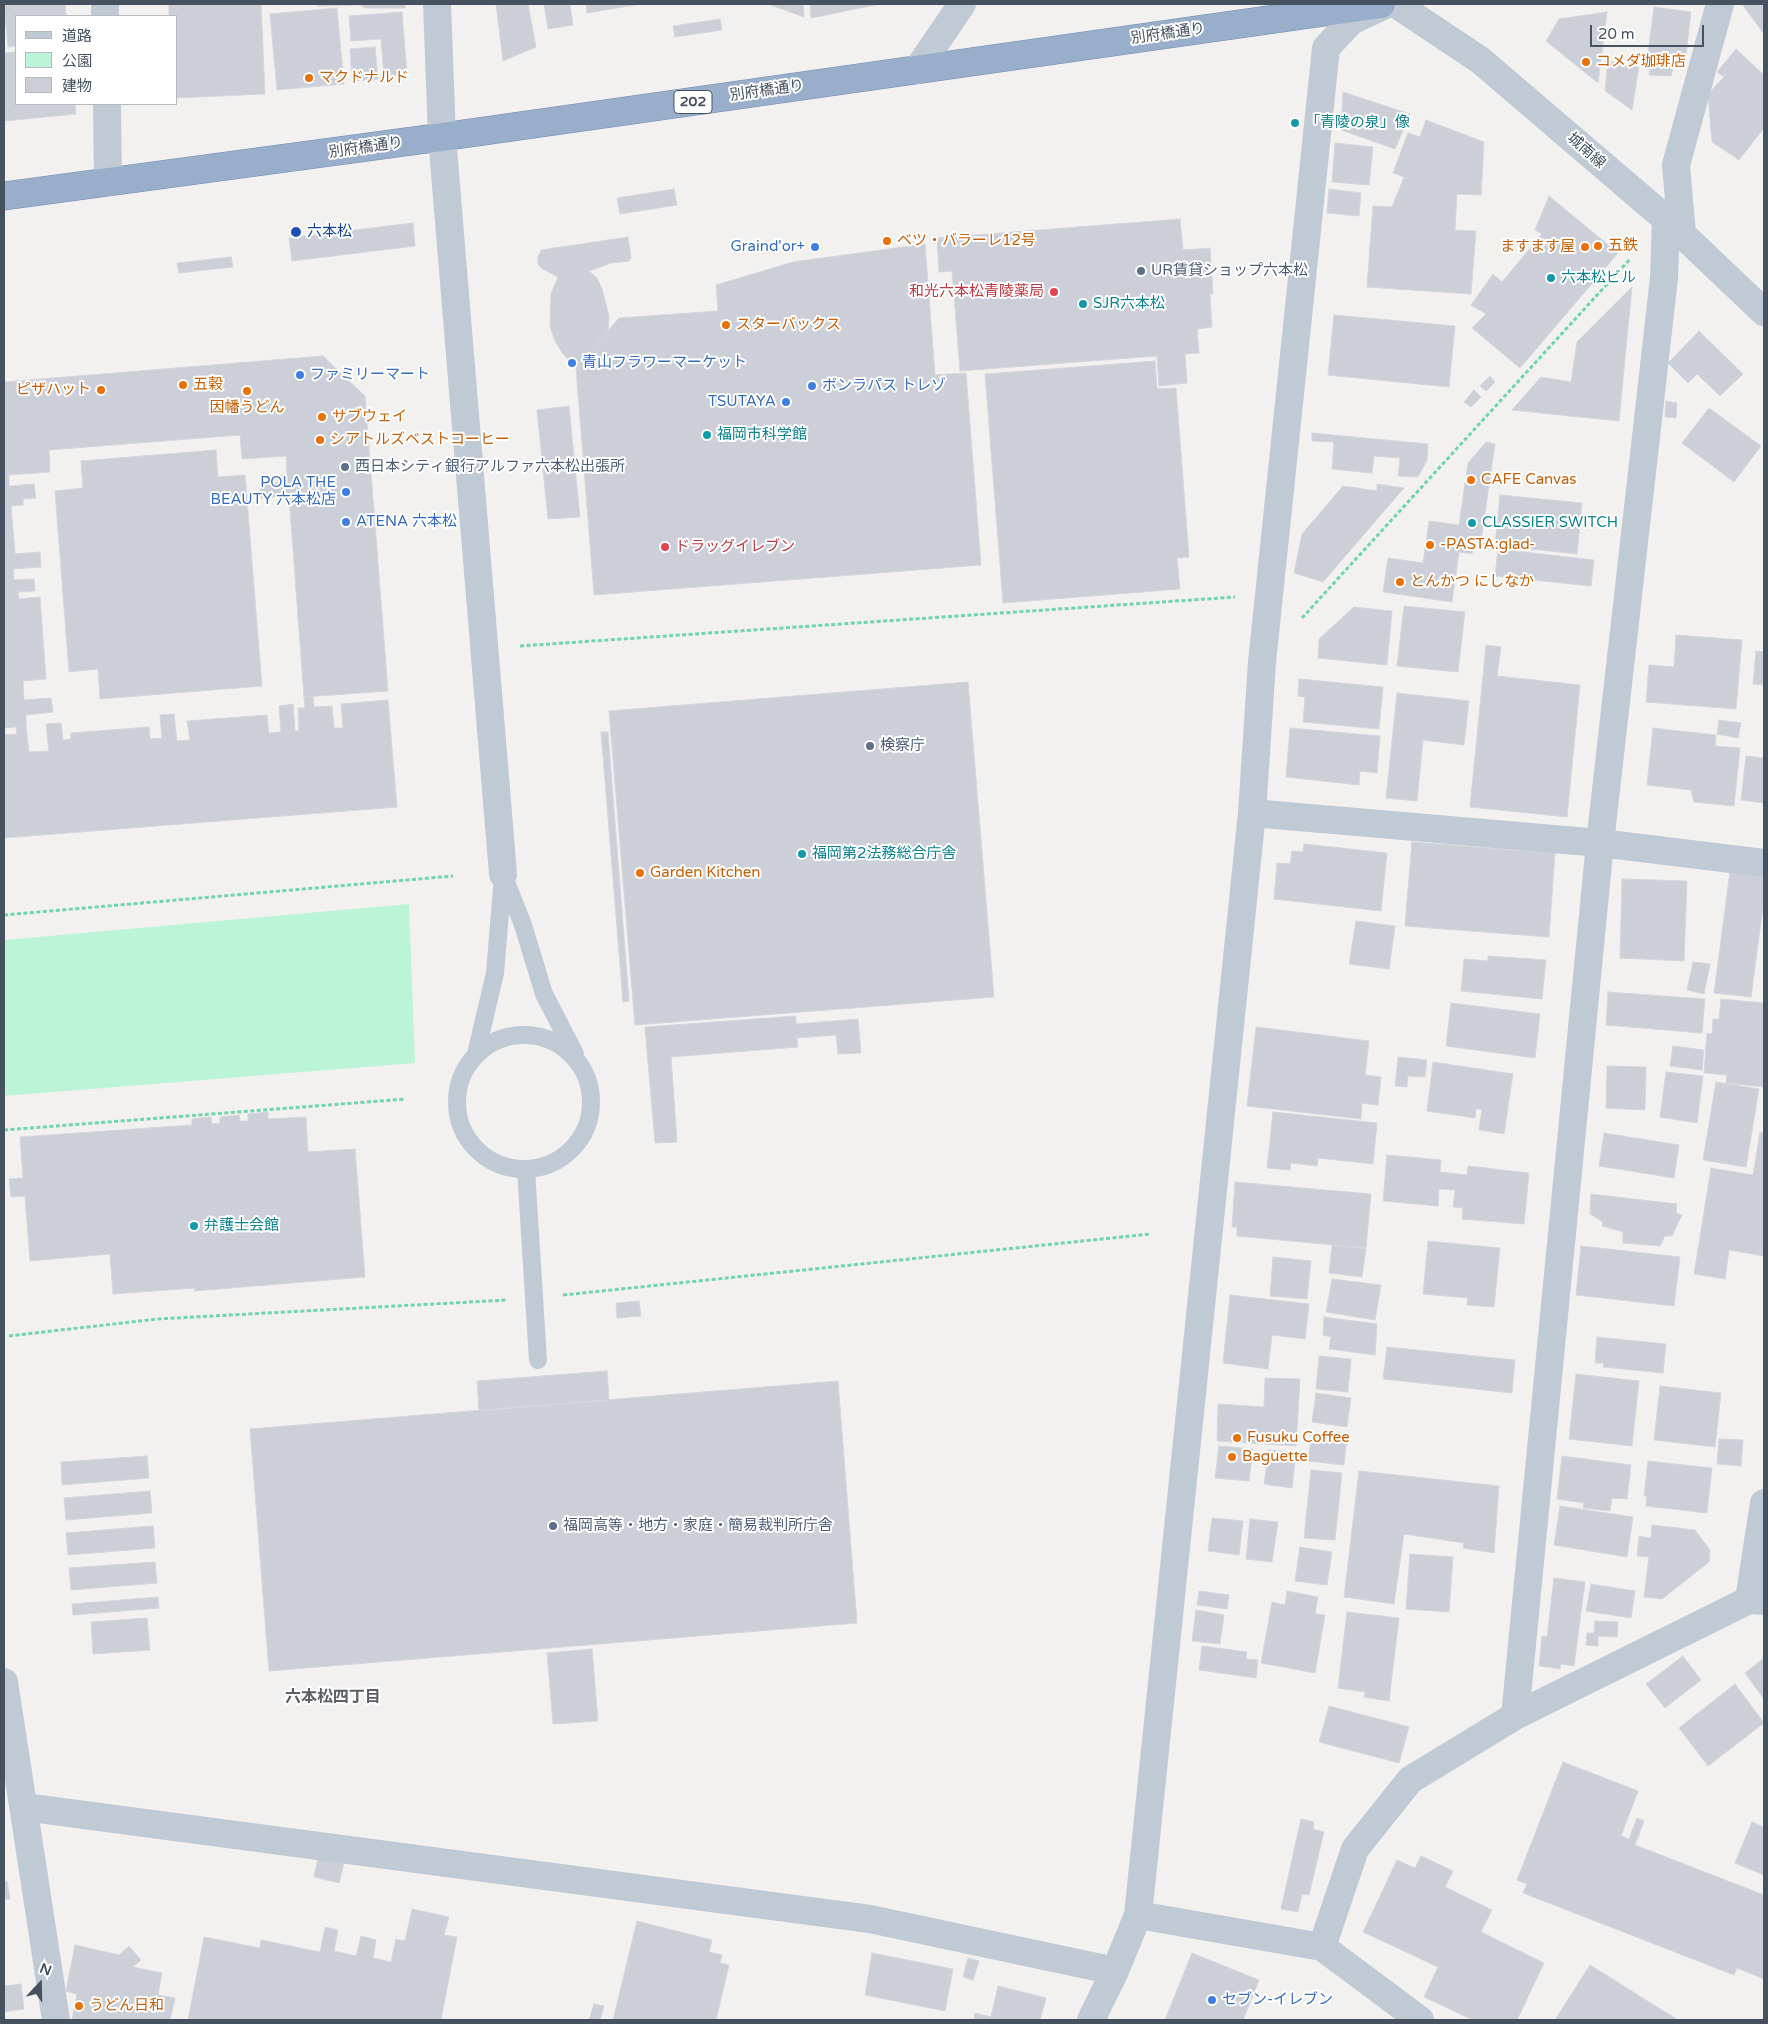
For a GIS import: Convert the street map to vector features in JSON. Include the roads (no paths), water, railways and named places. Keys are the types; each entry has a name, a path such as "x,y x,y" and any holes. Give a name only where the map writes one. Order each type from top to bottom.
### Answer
{"highway":[{"name":"別府橋通り","path":"4,196 442,137 1381,4"}],"street":[{"path":"437,4 442,137 503,874"},
{"path":"917,70 962,4"},
{"path":"1091,2020 1115,1972 1138,1915 1252,813 1262,662 1326,48 1351,21 1389,4"},
{"name":"城南線","path":"1396,4 1480,60 1674,226 1764,312"},
{"path":"1515,1716 1600,843 1662,288 1674,226 1676,165 1720,4"},
{"path":"107,105 108,182"},
{"path":"1252,813 1600,843 1764,863"},
{"path":"1322,1946 1355,1849 1410,1780 1515,1716 1757,1601 1764,1503"},
{"path":"4,1682 56,2020"},
{"path":"24,1807 870,1920 1115,1972"},
{"path":"1138,1915 1322,1946 1420,2020"}],"lane":[{"path":"476,1054 495,973 503,874"},
{"path":"503,874 523,925 544,994 586,1074 591,1091 592,1110 587,1128 577,1144 563,1157 545,1166 526,1169 507,1167 489,1159 474,1146 463,1130 457,1110 458,1090 464,1071 476,1054 492,1042 511,1035 529,1034 547,1038 563,1046 577,1058"},
{"path":"526,1169 538,1360"}],"place":[{"name":"コメダ珈琲店","path":"1586,62"},
{"name":"マクドナルド","path":"309,78"},
{"name":"「青陵の泉」像","path":"1295,123"},
{"name":"六本松","path":"296,232"},
{"name":"ベツ・バラーレ12号","path":"887,241"},
{"name":"五鉄","path":"1598,246"},
{"name":"Graind'or+","path":"815,247"},
{"name":"ますます屋","path":"1585,247"},
{"name":"UR賃貸ショップ六本松","path":"1141,271"},
{"name":"六本松ビル","path":"1551,278"},
{"name":"和光六本松青陵薬局","path":"1054,292"},
{"name":"SJR六本松","path":"1083,304"},
{"name":"スターバックス","path":"726,325"},
{"name":"青山フラワーマーケット","path":"572,363"},
{"name":"ファミリーマート","path":"300,375"},
{"name":"五穀","path":"183,385"},
{"name":"ボンラパス トレゾ","path":"812,386"},
{"name":"ピザハット","path":"101,390"},
{"name":"因幡うどん","path":"247,391"},
{"name":"TSUTAYA","path":"786,402"},
{"name":"サブウェイ","path":"322,417"},
{"name":"福岡市科学館","path":"707,435"},
{"name":"シアトルズベストコーヒー","path":"320,440"},
{"name":"西日本シティ銀行アルファ六本松出張所","path":"345,467"},
{"name":"CAFE Canvas","path":"1471,480"},
{"name":"POLA THE BEAUTY 六本松店","path":"346,492"},
{"name":"ATENA 六本松","path":"346,522"},
{"name":"CLASSIER SWITCH","path":"1472,523"},
{"name":"-PASTA:glad-","path":"1430,545"},
{"name":"ドラッグイレブン","path":"665,547"},
{"name":"とんかつ にしなか","path":"1400,582"},
{"name":"検察庁","path":"870,746"},
{"name":"福岡第2法務総合庁舎","path":"802,854"},
{"name":"Garden Kitchen","path":"640,873"},
{"name":"弁護士会館","path":"194,1226"},
{"name":"Fusuku Coffee","path":"1237,1438"},
{"name":"Baguette","path":"1232,1457"},
{"name":"福岡高等・地方・家庭・簡易裁判所庁舎","path":"553,1526"},
{"name":"セブン-イレブン","path":"1212,2000"},
{"name":"うどん日和","path":"79,2006"}],"district":[{"name":"六本松四丁目","path":"333,1698"}]}
